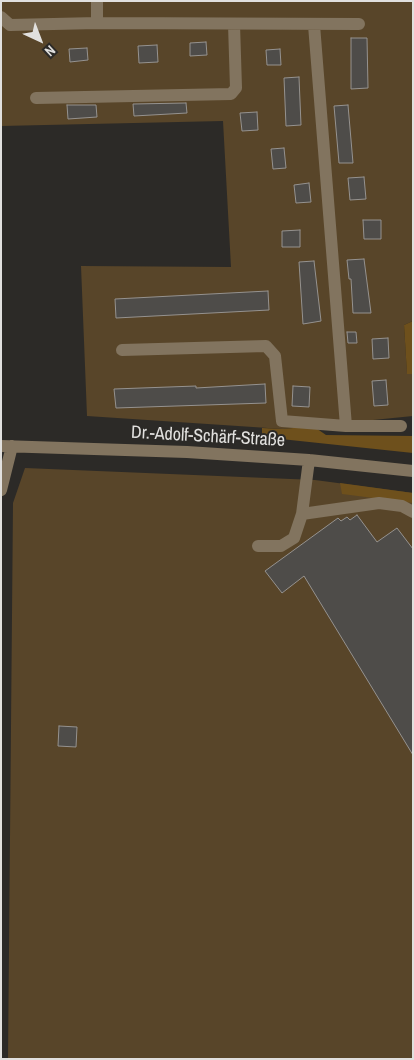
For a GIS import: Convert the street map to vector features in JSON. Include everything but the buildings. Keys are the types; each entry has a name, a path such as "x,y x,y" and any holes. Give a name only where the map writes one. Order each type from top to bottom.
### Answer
{"street":[{"path":"97,1 97,23"},
{"path":"1,16 10,25 97,23 359,24"},
{"path":"36,98 231,94 236,88 234,24"},
{"path":"314,25 346,426"},
{"path":"122,350 266,346 275,356 282,421 346,426 401,426"},
{"path":"1,490 6,446"},
{"name":"Dr.-Adolf-Schärf-Straße","path":"6,446 187,452 309,460 413,471"},
{"path":"258,546 281,546 289,542 298,530 309,460"},
{"path":"302,514 379,503 402,506 413,512"}],"shaded area":[{"path":"1,1 413,1 413,321 404,325 407,373 413,374 413,416 283,429 87,416 81,266 231,267 223,121 1,126"},
{"path":"413,321 413,374 407,374 404,325"},
{"path":"313,426 326,435 413,436 413,453 262,437 262,428 283,429"},
{"path":"25,468 315,480 413,493 413,1059 8,1059 13,503"},
{"path":"340,483 413,493 413,503 342,494"}]}
